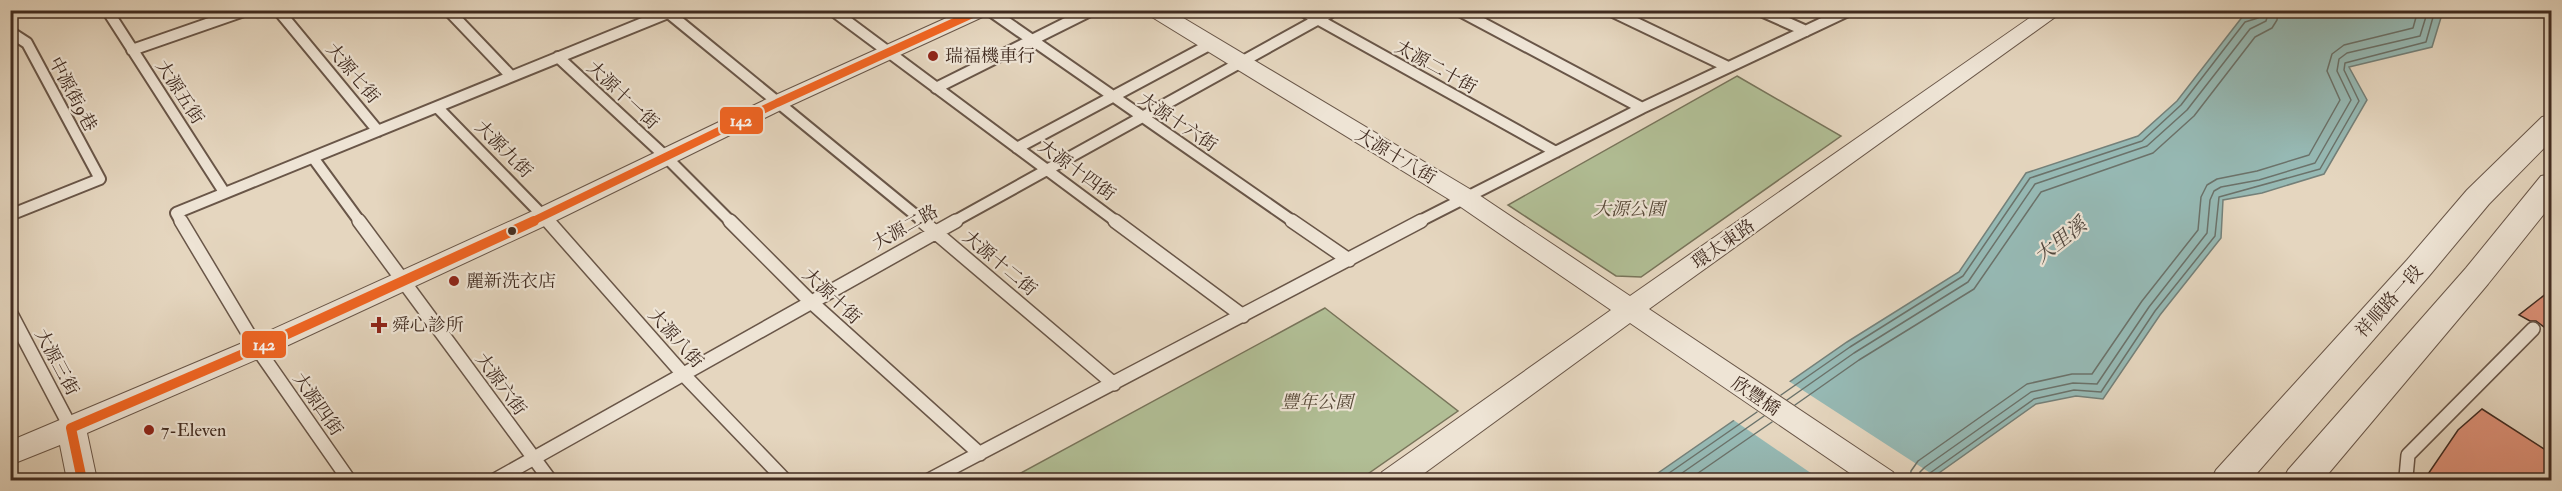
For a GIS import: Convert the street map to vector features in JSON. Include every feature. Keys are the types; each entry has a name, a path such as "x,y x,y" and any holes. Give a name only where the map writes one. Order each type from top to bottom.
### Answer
{"street":[{"path":"10,454 257,348 402,279 544,216 777,103 982,10"},
{"name":"大源十八街","path":"1154,10 1464,197 1631,311"},
{"name":"環太東路","path":"1393,480 1685,270 2055,10"},
{"name":"祥順路一段","path":"2229,480 2418,268 2478,197 2552,123"},
{"path":"2301,480 2477,276 2552,183"},
{"name":"欣豐橋","path":"1631,311 1882,480"},
{"path":"71,428 82,480"}],"lane":[{"name":"大源五街","path":"107,10 224,192"},
{"path":"132,50 246,10"},
{"name":"大源七街","path":"278,10 378,131"},
{"path":"448,10 511,76"},
{"name":"大源十四街","path":"832,10 1243,316"},
{"name":"大源十六街","path":"988,10 1349,260"},
{"path":"936,88 1092,10"},
{"name":"太源二十街","path":"1301,10 1556,152"},
{"name":"大源二路","path":"495,480 935,231 1335,10"},
{"path":"1458,10 1641,108"},
{"path":"1609,10 1728,67"},
{"path":"1759,10 1806,31"},
{"path":"929,480 1349,260 1464,197 1641,108 1850,10"},
{"path":"257,348 176,213 224,192 314,159 669,12"},
{"name":"大源十二街","path":"669,12 935,231 1114,384"},
{"name":"中源街9巷","path":"10,32 27,43 100,179 13,214"},
{"path":"1017,148 1209,45"},
{"name":"大源十一街","path":"558,57 666,157"},
{"name":"大源九街","path":"437,107 544,216"},
{"name":"大源十街","path":"666,157 810,301 980,454"},
{"path":"314,159 402,279"},
{"path":"10,202 13,214"},
{"name":"大源八街","path":"544,216 683,374 785,480"},
{"name":"大源六街","path":"402,279 550,480"},
{"name":"大源三街","path":"10,312 71,428"},
{"path":"2408,480 2406,477 2408,455 2533,329"},
{"name":"大源四街","path":"257,348 349,480"}],"green space":[{"name":"大源公園","path":"1737,76 1841,136 1641,277 1616,276 1508,205"},
{"name":"豐年公園","path":"1325,308 1458,411 1359,480 1008,480"}],"water":[{"name":"大里溪","path":"2271,10 2443,11 2432,47 2349,67 2367,100 2324,174 2262,193 2223,200 2221,238 2160,315 2103,399 2076,396 2036,404 1929,480 1648,480 1847,342 1959,272 2026,173 2138,136 2177,101 2243,16"}],"pier":[{"path":"1787,380 1938,478 1934,480 1821,480 1732,419"}],"building":[{"path":"2552,289 2552,333 2536,321 2530,321 2519,315"},
{"path":"2482,409 2552,454 2552,480 2424,480 2458,430"}],"transit line":[{"name":"142","path":"82,480 71,428 257,348 544,216 777,103 981,10"}],"place":[{"name":"瑞福機車行","path":"933,56"},
{"name":"麗新洗衣店","path":"454,281"},
{"name":"舜心診所","path":"379,325"},
{"name":"7-Eleven","path":"149,430"}]}
